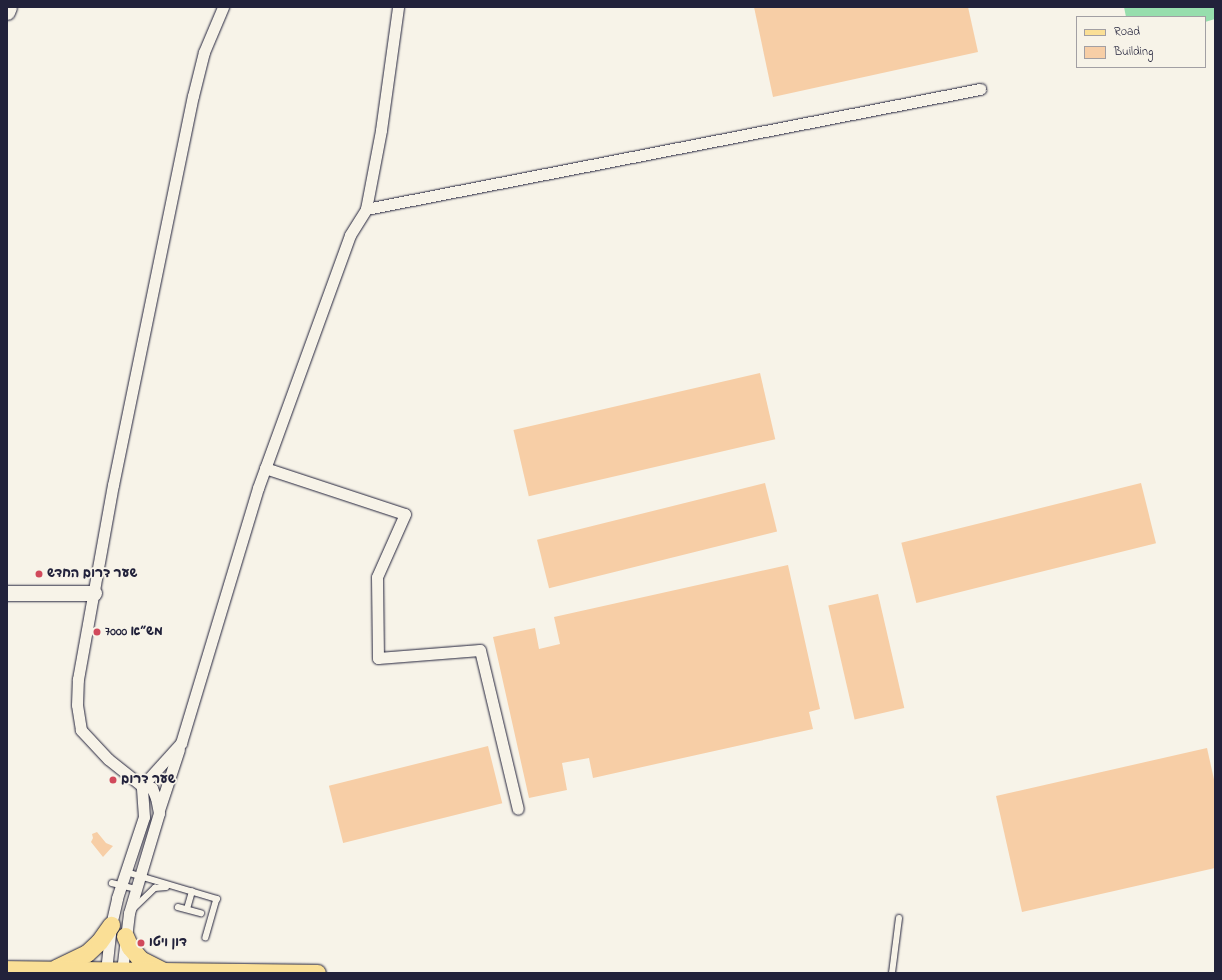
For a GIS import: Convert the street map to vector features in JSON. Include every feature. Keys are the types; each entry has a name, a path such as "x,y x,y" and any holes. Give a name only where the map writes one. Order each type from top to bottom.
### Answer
{"main road":[{"path":"53,970 87,953 99,942 111,925"},
{"path":"125,936 130,947 140,959 166,971"},
{"path":"7,969 114,972 166,971 317,973"}],"street":[{"path":"7,12 9,7"},
{"path":"159,813 152,788 142,786 108,759 81,730 77,705 78,679 193,96 204,52 223,7"},
{"path":"114,972 125,936 129,913 265,468 350,235 366,209 381,130 398,7"},
{"path":"366,209 980,89"},
{"path":"265,468 405,514 377,577 378,658 480,650 518,809"},
{"path":"7,593 94,593"},
{"path":"114,972 111,925 116,884 126,872 144,817 142,786 181,743"}],"lane":[{"path":"126,872 172,887 217,899 206,937"},
{"path":"116,884 136,890"},
{"path":"129,913 155,888 172,887"},
{"path":"187,909 192,892"},
{"path":"178,907 201,913"},
{"path":"892,973 899,918"}],"green space":[{"path":"1124,7 1215,7 1215,19 1206,22 1206,16 1126,16"}],"building":[{"path":"754,7 968,7 978,52 773,97"},
{"path":"760,373 775,439 529,496 513,430"},
{"path":"765,483 777,532 549,588 537,540"},
{"path":"1141,483 1156,543 916,603 901,543"},
{"path":"788,565 820,709 809,712 813,729 593,778 589,758 562,763 567,790 529,798 493,637 535,628 539,649 560,644 554,617"},
{"path":"878,594 904,708 855,719 828,605"},
{"path":"488,746 502,803 343,843 329,786"},
{"path":"1207,748 1215,784 1215,868 1022,912 996,796"},
{"path":"97,832 106,843 113,846 103,857 91,842 93,838 92,834"}],"place":[{"name":"שער דרום החדש","path":"39,574"},
{"name":"מש״א 7000","path":"97,632"},
{"name":"שער דרום","path":"113,780"},
{"name":"דון ויטו","path":"141,943"}]}
